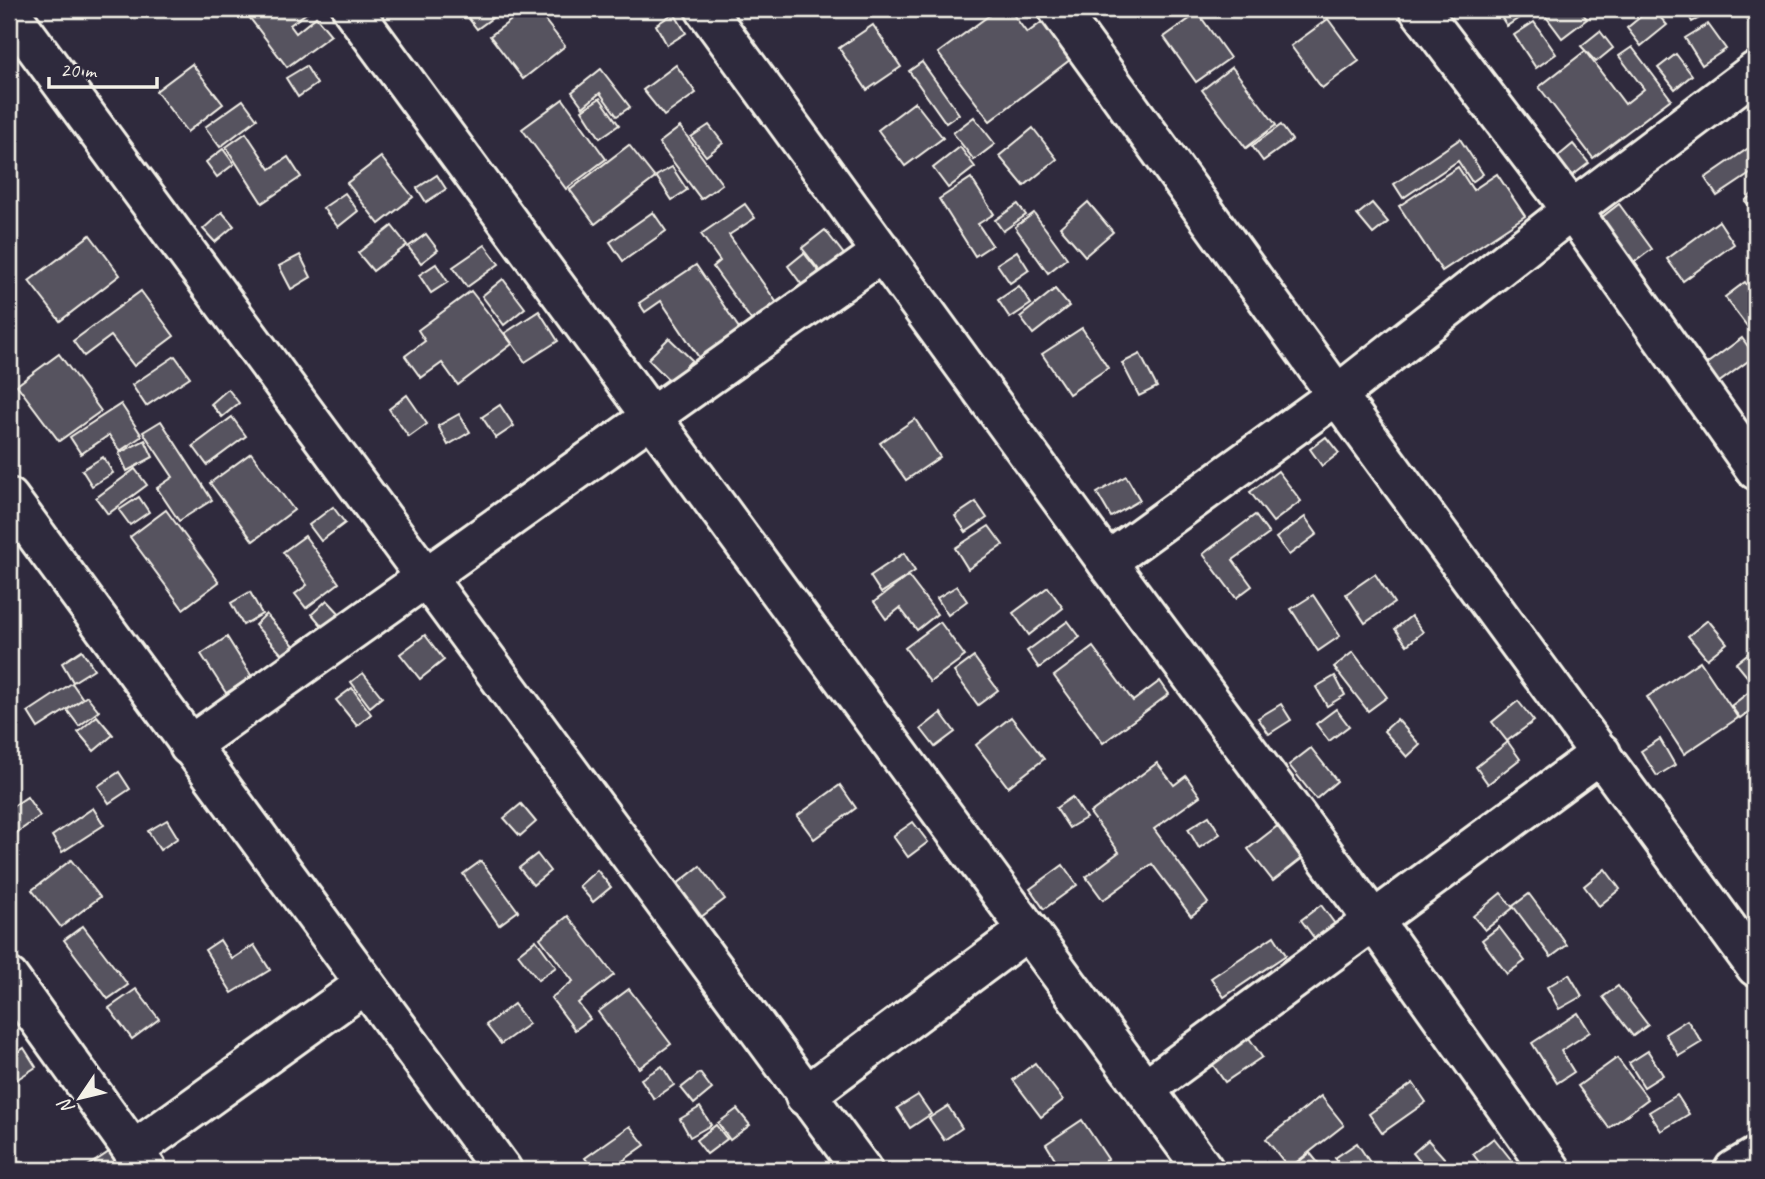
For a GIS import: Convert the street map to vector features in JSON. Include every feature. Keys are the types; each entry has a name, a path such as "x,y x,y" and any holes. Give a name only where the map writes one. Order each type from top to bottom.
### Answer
{"street":[{"path":"352,9 1204,1170"},
{"path":"705,9 1107,562 1374,921 1551,1170"},
{"path":"1058,9 1337,396 1756,967"},
{"path":"1419,9 1572,210 1756,470"},
{"path":"9,11 862,1170"},
{"path":"1107,562 1337,396 1572,210 1756,71"},
{"path":"189,746 883,252"},
{"path":"9,498 502,1170"},
{"path":"1145,1089 1601,753"},
{"path":"805,1096 1028,930"},
{"path":"9,978 140,1161 364,985"},
{"path":"1734,1170 1756,1157"}],"building":[{"path":"243,9 312,9 290,25 296,33 316,17 331,35 287,67"},
{"path":"496,9 499,13 477,29 463,11"},
{"path":"526,9 536,9 565,46 523,79 490,36"},
{"path":"998,9 1009,9 1027,33 1042,22 1071,59 990,121 938,53"},
{"path":"1496,9 1532,9 1507,26"},
{"path":"1551,9 1579,9 1587,19 1562,38 1544,14"},
{"path":"1650,9 1667,25 1641,46 1627,28"},
{"path":"1685,9 1714,9 1715,10 1692,22"},
{"path":"674,13 686,33 667,45 656,25"},
{"path":"1198,13 1230,58 1196,82 1164,37"},
{"path":"1328,19 1359,61 1322,88 1291,46"},
{"path":"1534,22 1556,54 1536,68 1514,35"},
{"path":"1708,24 1726,49 1702,65 1685,38"},
{"path":"873,25 901,67 867,90 839,48"},
{"path":"1600,31 1613,48 1596,62 1581,46"},
{"path":"1632,47 1671,99 1593,158 1539,87 1585,51 1625,104 1644,89 1619,56"},
{"path":"1676,54 1692,75 1675,89 1658,68"},
{"path":"922,62 959,114 946,123 909,71"},
{"path":"192,64 223,104 187,132 156,91"},
{"path":"676,65 696,93 664,116 643,90"},
{"path":"306,66 317,84 298,97 286,78"},
{"path":"1232,67 1276,125 1246,148 1202,90"},
{"path":"601,69 630,107 617,116 600,93 583,107 572,92"},
{"path":"600,98 619,125 600,138 582,110"},
{"path":"563,99 606,159 566,189 522,129"},
{"path":"243,100 257,119 220,147 205,127"},
{"path":"915,102 943,138 905,166 878,130"},
{"path":"974,117 995,144 974,160 953,133"},
{"path":"709,125 723,143 706,156 691,137"},
{"path":"1281,125 1292,140 1263,161 1252,146"},
{"path":"680,127 722,184 701,199 659,143"},
{"path":"1033,128 1057,159 1024,186 999,156"},
{"path":"246,133 270,169 288,157 301,177 262,203 226,147"},
{"path":"1460,139 1483,174 1472,182 1458,161 1403,198 1394,184"},
{"path":"1756,143 1756,170 1717,196 1705,178"},
{"path":"1573,144 1589,163 1572,176 1556,158"},
{"path":"629,145 655,178 595,224 570,190"},
{"path":"960,147 975,167 948,188 933,168"},
{"path":"223,149 234,164 217,177 206,162"},
{"path":"381,157 413,197 379,224 347,183"},
{"path":"672,167 687,190 672,200 656,176"},
{"path":"1458,167 1473,190 1497,174 1525,216 1442,271 1399,206"},
{"path":"437,175 446,189 426,202 417,188"},
{"path":"971,178 994,214 978,224 992,245 975,256 939,199"},
{"path":"1756,190 1756,212 1745,201"},
{"path":"345,193 358,211 338,227 323,208"},
{"path":"1088,202 1113,232 1085,256 1060,227"},
{"path":"1372,203 1388,222 1373,234 1357,215"},
{"path":"745,204 755,218 729,235 777,303 752,321 713,267 720,261 701,234"},
{"path":"1018,204 1026,215 1003,231 995,220"},
{"path":"1619,204 1652,249 1617,275 1584,231"},
{"path":"222,212 234,226 215,242 203,229"},
{"path":"653,212 666,231 623,261 610,242"},
{"path":"1034,213 1067,258 1048,273 1015,227"},
{"path":"1719,221 1734,244 1683,281 1667,259"},
{"path":"392,226 407,245 373,271 358,253"},
{"path":"825,230 853,266 830,284 802,248"},
{"path":"426,234 438,250 421,263 408,247"},
{"path":"90,235 120,275 60,321 29,281"},
{"path":"485,245 499,264 467,287 453,267"},
{"path":"1017,251 1029,270 1010,283 997,264"},
{"path":"804,253 819,272 802,285 788,266"},
{"path":"300,255 311,277 291,289 279,266"},
{"path":"436,264 448,282 431,293 419,275"},
{"path":"696,265 741,331 700,359 661,301 645,312 639,303"},
{"path":"503,279 525,308 504,325 482,296"},
{"path":"1745,282 1756,297 1756,325 1750,330 1725,297"},
{"path":"1019,286 1031,304 1010,318 998,300"},
{"path":"1055,289 1069,306 1033,334 1020,317"},
{"path":"141,291 174,336 134,366 111,336 84,356 73,341"},
{"path":"471,291 512,344 458,385 442,363 421,378 405,356 425,341 418,330"},
{"path":"539,311 558,341 525,362 505,333"},
{"path":"1082,328 1108,368 1069,394 1042,354"},
{"path":"669,338 692,360 671,382 648,359"},
{"path":"1742,338 1755,356 1718,383 1705,365"},
{"path":"59,354 101,411 59,441 17,385"},
{"path":"1140,354 1157,387 1139,396 1122,363"},
{"path":"175,356 190,377 146,406 132,385"},
{"path":"228,389 239,403 222,417 211,404"},
{"path":"407,395 427,424 409,437 389,409"},
{"path":"121,404 142,436 120,451 109,435 81,454 70,437"},
{"path":"500,405 514,426 496,438 482,417"},
{"path":"459,414 470,432 448,445 438,426"},
{"path":"232,417 246,436 207,465 193,446"},
{"path":"915,419 940,457 906,480 880,443"},
{"path":"161,421 212,500 179,521 157,488 173,477 143,432"},
{"path":"1326,437 1339,453 1322,466 1310,449"},
{"path":"145,440 153,457 127,471 119,453"},
{"path":"251,453 294,510 253,541 210,483"},
{"path":"103,457 113,473 92,486 82,470"},
{"path":"135,469 147,485 108,514 96,498"},
{"path":"1278,471 1301,501 1273,522 1250,492"},
{"path":"1126,476 1140,500 1111,517 1097,493"},
{"path":"139,497 149,512 130,525 119,510"},
{"path":"976,502 987,518 966,532 955,516"},
{"path":"333,507 345,523 321,541 309,525"},
{"path":"166,510 219,582 183,609 130,537"},
{"path":"1255,515 1269,534 1233,560 1252,586 1236,598 1203,554"},
{"path":"1305,517 1317,534 1289,555 1276,538"},
{"path":"989,526 1003,545 968,569 955,548"},
{"path":"305,536 339,583 306,608 295,594 307,585 283,552"},
{"path":"904,553 915,571 881,593 870,576"},
{"path":"1375,574 1394,603 1365,623 1346,594"},
{"path":"908,576 937,614 917,630 900,608 886,619 874,602"},
{"path":"957,586 967,601 948,615 937,598"},
{"path":"1048,587 1063,608 1029,635 1013,613"},
{"path":"250,592 262,614 243,625 231,603"},
{"path":"1313,595 1340,636 1318,651 1291,609"},
{"path":"327,600 343,617 327,632 312,614"},
{"path":"266,614 298,650 287,660 255,625"},
{"path":"1411,616 1423,632 1407,645 1395,629"},
{"path":"1708,620 1727,643 1707,659 1688,636"},
{"path":"1068,621 1080,637 1039,668 1027,651"},
{"path":"940,622 965,656 930,682 905,648"},
{"path":"425,635 444,660 420,679 400,654"},
{"path":"227,637 252,677 226,693 201,654"},
{"path":"1093,647 1133,701 1160,681 1169,694 1103,743 1054,676"},
{"path":"1756,647 1756,675 1750,680 1736,663"},
{"path":"82,650 94,669 73,682 62,663"},
{"path":"1353,652 1387,697 1368,711 1334,667"},
{"path":"974,657 998,690 978,705 954,672"},
{"path":"1700,661 1738,718 1684,754 1647,697"},
{"path":"363,673 382,697 370,707 351,682"},
{"path":"1335,676 1345,695 1327,706 1316,687"},
{"path":"72,683 83,699 38,728 28,712"},
{"path":"352,688 371,714 357,726 336,700"},
{"path":"1753,689 1756,693 1756,706 1740,718 1731,706"},
{"path":"87,696 99,711 79,726 67,710"},
{"path":"1518,701 1534,721 1507,741 1492,722"},
{"path":"1281,704 1291,720 1269,734 1258,718"},
{"path":"1336,709 1349,726 1329,741 1316,724"},
{"path":"941,713 955,732 935,747 921,729"},
{"path":"97,716 113,735 94,751 78,732"},
{"path":"1011,717 1044,759 1008,787 976,745"},
{"path":"1397,719 1420,745 1407,757 1384,731"},
{"path":"1660,739 1675,765 1657,776 1641,751"},
{"path":"1508,742 1520,759 1488,784 1476,767"},
{"path":"1311,748 1337,781 1316,799 1289,765"},
{"path":"1157,763 1174,785 1186,776 1200,796 1154,829 1208,903 1191,916 1152,864 1103,900 1086,877 1119,852 1090,813"},
{"path":"119,772 130,789 109,803 98,786"},
{"path":"840,785 856,808 814,839 797,816"},
{"path":"27,797 40,816 15,834 9,825 9,809"},
{"path":"1072,797 1086,818 1069,828 1056,808"},
{"path":"521,804 536,822 520,836 504,818"},
{"path":"93,808 104,825 62,852 52,836"},
{"path":"1209,816 1220,834 1199,848 1188,829"},
{"path":"167,820 178,838 160,850 148,831"},
{"path":"913,822 928,842 908,857 893,836"},
{"path":"1280,824 1305,856 1273,881 1248,849"},
{"path":"537,854 550,871 533,885 519,868"},
{"path":"71,860 100,897 61,927 32,890"},
{"path":"481,861 518,911 499,925 463,874"},
{"path":"1063,865 1077,885 1044,909 1030,889"},
{"path":"700,866 725,899 697,920 672,888"},
{"path":"1605,869 1620,889 1599,906 1584,886"},
{"path":"597,870 611,887 593,902 579,886"},
{"path":"1501,893 1513,908 1485,930 1473,916"},
{"path":"1529,894 1567,945 1551,957 1513,906"},
{"path":"1321,905 1335,924 1315,939 1301,920"},
{"path":"568,916 614,975 578,1003 590,1019 575,1030 551,998 573,981 540,938"},
{"path":"83,926 128,985 108,999 64,940"},
{"path":"1499,927 1525,961 1507,974 1482,940"},
{"path":"1274,936 1286,955 1224,997 1211,978"},
{"path":"220,940 232,959 254,945 270,970 232,993 205,950"},
{"path":"536,940 556,967 538,980 518,954"},
{"path":"1569,974 1582,996 1559,1009 1547,987"},
{"path":"1618,986 1648,1025 1633,1036 1603,997"},
{"path":"136,989 159,1019 132,1039 109,1008"},
{"path":"629,989 671,1044 639,1068 598,1012"},
{"path":"514,1004 529,1024 501,1044 486,1025"},
{"path":"1578,1013 1590,1032 1561,1051 1574,1072 1557,1083 1532,1043"},
{"path":"1687,1020 1702,1042 1679,1056 1665,1034"},
{"path":"1245,1032 1262,1057 1225,1082 1208,1058"},
{"path":"24,1048 36,1067 16,1080 9,1070 9,1058"},
{"path":"1648,1051 1663,1075 1644,1087 1629,1063"},
{"path":"1617,1058 1648,1099 1609,1128 1578,1086"},
{"path":"1035,1063 1063,1100 1041,1117 1013,1080"},
{"path":"662,1066 674,1085 654,1099 641,1079"},
{"path":"700,1073 712,1089 694,1104 681,1088"},
{"path":"1413,1083 1426,1102 1382,1133 1369,1114"},
{"path":"918,1095 931,1114 910,1128 897,1108"},
{"path":"1677,1095 1689,1114 1661,1131 1649,1112"},
{"path":"1321,1096 1344,1125 1289,1168 1266,1139"},
{"path":"948,1106 962,1128 944,1140 929,1118"},
{"path":"700,1107 711,1125 690,1137 680,1119"},
{"path":"737,1109 750,1125 730,1140 718,1123"},
{"path":"1082,1120 1108,1159 1091,1170 1062,1170 1046,1144"},
{"path":"716,1125 727,1139 707,1154 696,1140"},
{"path":"630,1126 645,1145 610,1170 594,1170 585,1158"},
{"path":"1494,1138 1517,1167 1513,1170 1485,1170 1473,1154"},
{"path":"1428,1140 1445,1159 1432,1170 1427,1170 1413,1153"},
{"path":"1357,1143 1375,1170 1344,1170 1335,1158"},
{"path":"115,1148 130,1170 82,1170"},
{"path":"1310,1153 1324,1170 1294,1170 1292,1167"}]}
